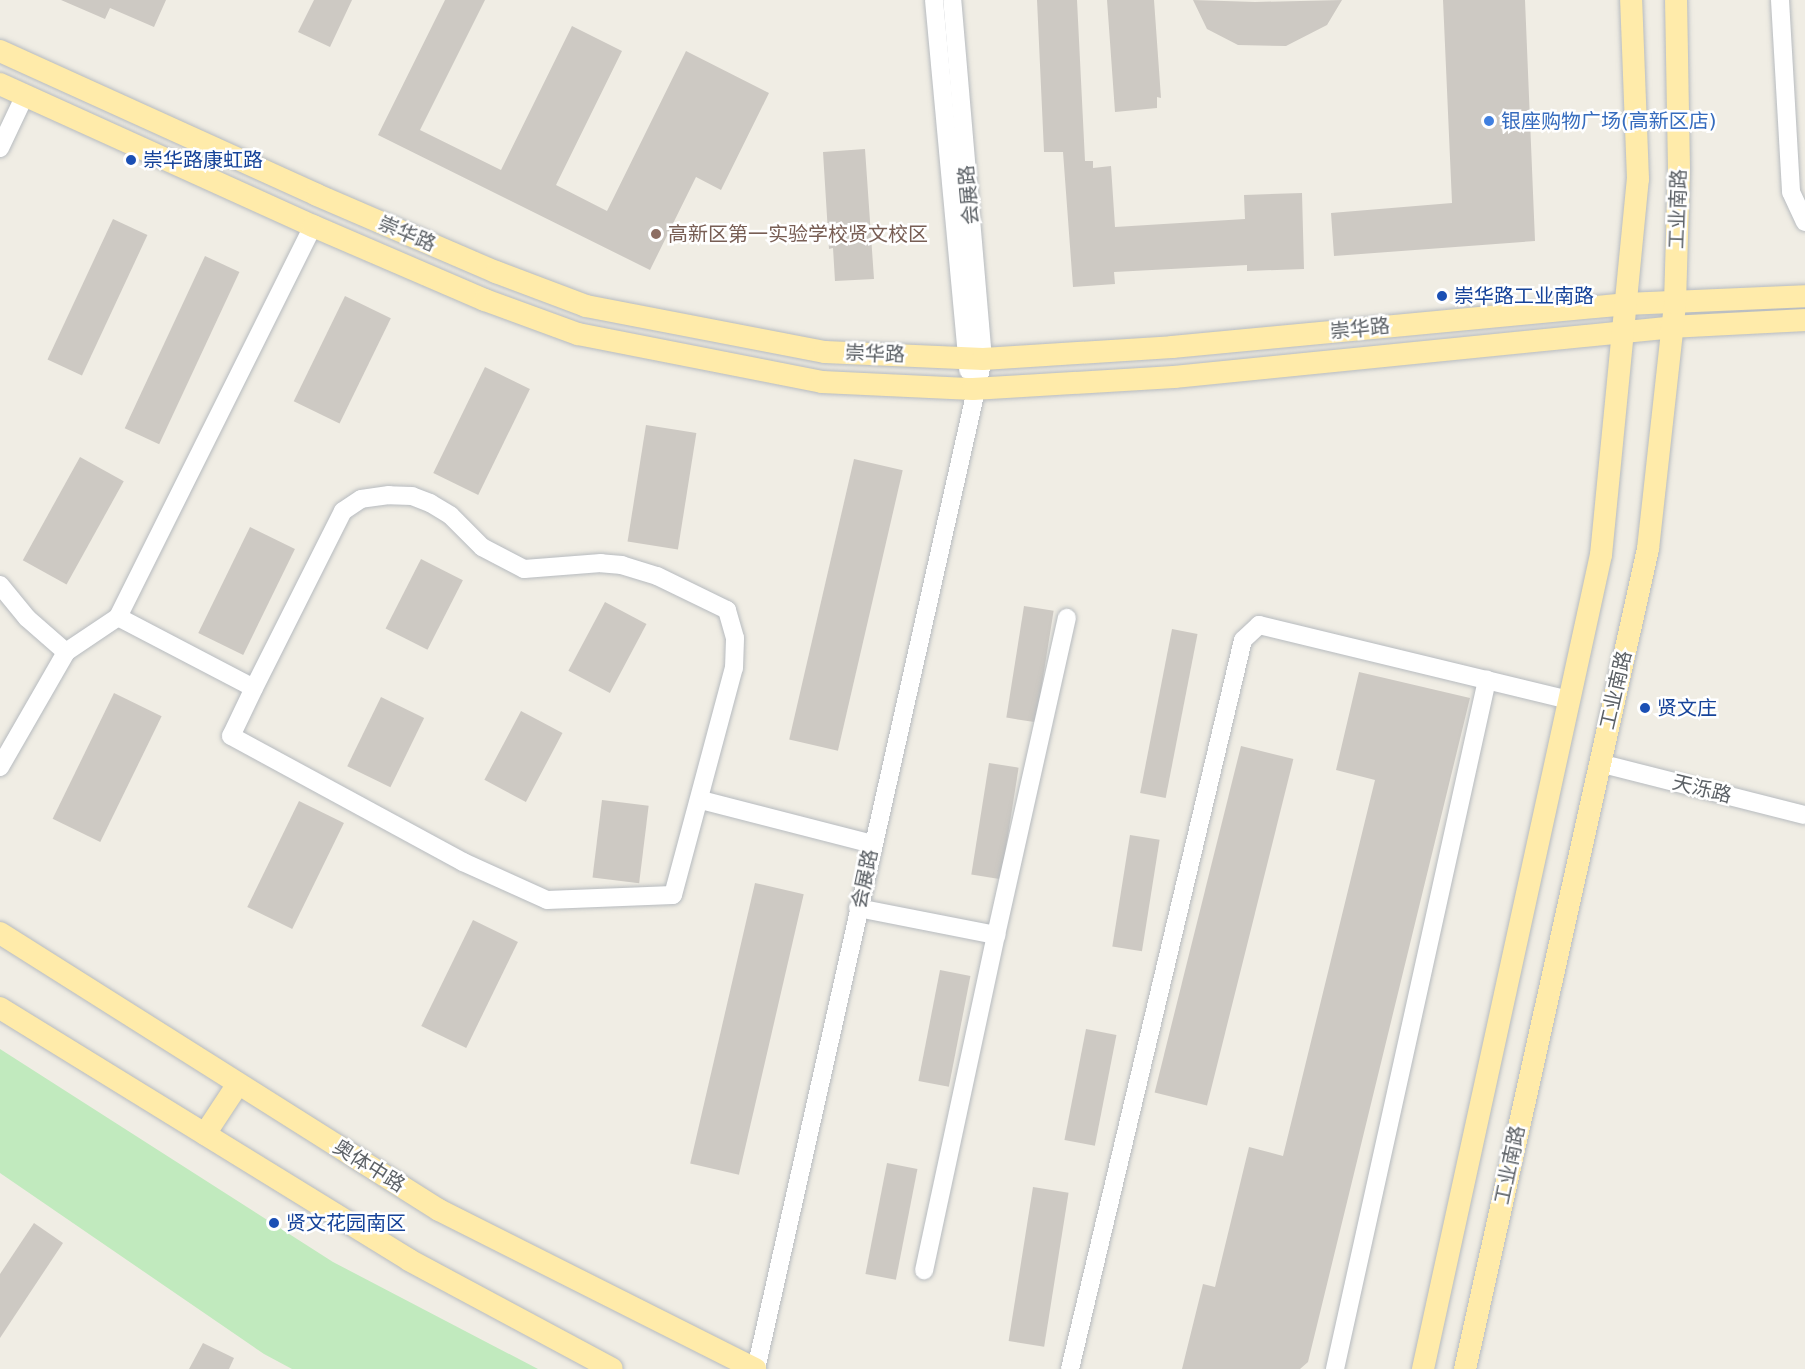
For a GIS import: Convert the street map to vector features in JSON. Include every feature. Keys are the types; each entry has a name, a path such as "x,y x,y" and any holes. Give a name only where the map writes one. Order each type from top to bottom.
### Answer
{"main road":[{"name":"工业南路","path":"1423,1369 1601,555 1621,333 1638,179 1631,0"},
{"name":"工业南路","path":"1466,1369 1648,549 1675,303 1679,170 1676,0"},
{"name":"崇华路","path":"0,51 338,204 496,272 586,306 825,352 974,359 1172,347 1625,304 1805,296"},
{"name":"崇华路","path":"0,84 312,226 485,300 578,334 822,382 974,389 1174,377 1671,327 1805,320"},
{"name":"奥体中路","path":"0,933 440,1210 756,1369"},
{"path":"0,1008 409,1260 612,1369"},
{"path":"205,1134 238,1084"}],"street":[{"name":"会展路","path":"934,0 974,359"},
{"name":"会展路","path":"756,1369 974,389 952,0"},
{"path":"1780,0 1791,192 1805,222"},
{"path":"0,148 25,95"},
{"path":"0,767 66,652 118,617 312,226"},
{"path":"412,496 450,515 482,547 524,569 622,565 657,576 727,610 735,638 735,668 701,800 673,895 548,900 463,862 231,736 254,688 343,511 361,499 412,496"},
{"path":"0,585 27,618 66,652"},
{"path":"118,617 254,688"},
{"path":"924,1270 1067,618"},
{"path":"1070,1369 1243,640 1259,625 1569,700"},
{"path":"1335,1369 1487,680"},
{"name":"天泺路","path":"1599,764 1805,815"},
{"path":"701,800 872,844"},
{"path":"858,908 996,935"}],"green space":[{"path":"0,1049 333,1262 538,1369 292,1369 264,1354 0,1173"}],"building":[{"path":"61,0 166,0 154,27 110,8 105,19"},
{"path":"314,0 352,0 330,47 298,32"},
{"path":"445,0 485,0 420,130 501,170 572,26 622,51 556,185 607,211 686,51 769,93 721,190 696,177 650,270 378,135"},
{"path":"1037,0 1077,0 1085,161 1093,161 1093,168 1111,166 1115,227 1245,219 1244,195 1302,193 1304,269 1247,271 1247,265 1114,272 1115,284 1073,287 1063,152 1044,152"},
{"path":"1107,0 1154,0 1161,98 1157,97 1157,108 1115,112"},
{"path":"1193,0 1255,2 1342,0 1327,25 1286,46 1238,45 1207,29"},
{"name":"银座购物广场(高新区店)","path":"1443,0 1525,0 1535,241 1334,256 1331,213 1452,203"},
{"path":"865,149 874,279 835,281 833,248 829,249 823,152"},
{"path":"113,219 147,235 82,376 47,359"},
{"path":"205,256 239,272 159,444 125,428"},
{"path":"345,296 391,318 340,424 294,401"},
{"path":"485,367 530,389 478,495 433,473"},
{"path":"646,425 696,433 678,550 628,542"},
{"path":"80,457 124,481 67,584 23,560"},
{"path":"854,459 903,470 838,751 789,740"},
{"path":"250,527 295,549 243,655 198,633"},
{"path":"421,559 463,580 427,650 386,628"},
{"path":"605,602 646,624 610,693 568,671"},
{"path":"1024,606 1054,611 1036,722 1006,718"},
{"path":"1172,629 1198,634 1166,798 1140,793"},
{"path":"1359,672 1470,698 1308,1362 1300,1369 1182,1369 1203,1284 1215,1287 1249,1147 1283,1156 1375,780 1336,770"},
{"path":"114,693 162,716 100,842 53,819"},
{"path":"381,697 424,718 390,787 347,766"},
{"path":"521,711 562,733 526,802 484,780"},
{"path":"1241,746 1293,759 1207,1105 1155,1092"},
{"path":"989,763 1019,768 1001,879 971,875"},
{"path":"602,800 649,806 639,883 592,877"},
{"path":"299,801 344,823 292,929 247,907"},
{"path":"1130,835 1160,840 1142,951 1112,947"},
{"path":"755,883 804,894 739,1175 690,1164"},
{"path":"473,920 518,942 466,1048 421,1026"},
{"path":"940,970 970,976 949,1087 918,1081"},
{"path":"1086,1029 1116,1035 1095,1146 1064,1140"},
{"path":"887,1163 917,1169 896,1280 865,1274"},
{"path":"1033,1187 1069,1193 1044,1347 1009,1341"},
{"path":"34,1223 63,1243 0,1338 0,1274"},
{"path":"203,1343 234,1358 229,1369 189,1369"}],"place":[{"name":"银座购物广场(高新区店)","path":"1489,121"},
{"name":"崇华路康虹路","path":"131,160"},
{"name":"高新区第一实验学校贤文校区","path":"656,234"},
{"name":"崇华路工业南路","path":"1442,296"},
{"name":"贤文庄","path":"1645,708"},
{"name":"贤文花园南区","path":"274,1223"}]}
